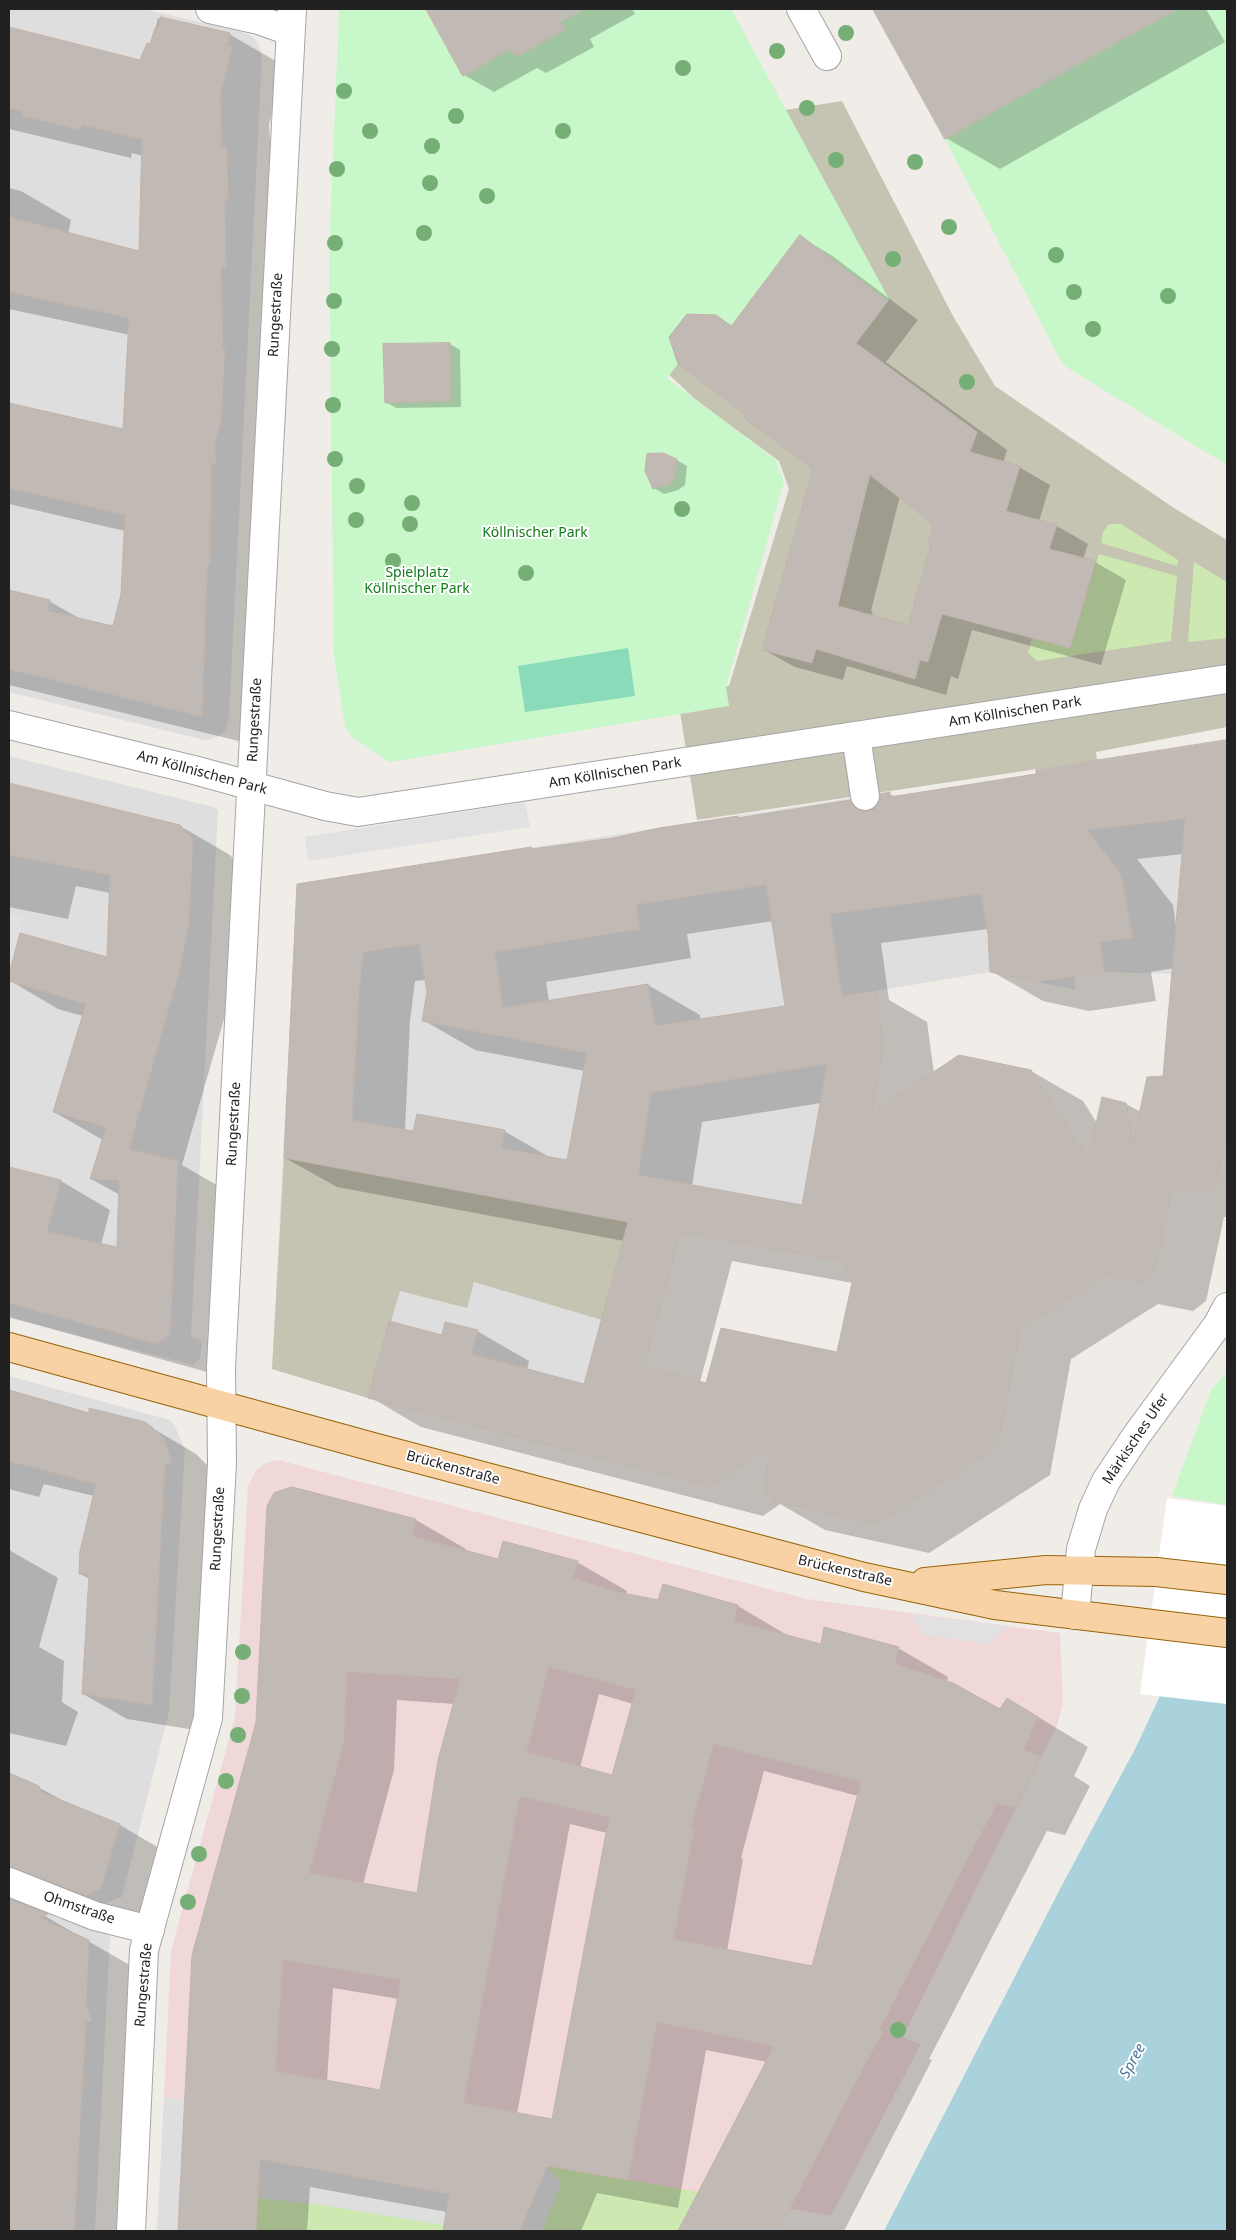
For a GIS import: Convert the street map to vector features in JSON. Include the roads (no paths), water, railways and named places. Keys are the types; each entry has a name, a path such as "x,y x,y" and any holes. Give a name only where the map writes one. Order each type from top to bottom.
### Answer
{"main road":[{"name":"Brückenstraße","path":"9,1347 805,1562 898,1584 995,1605 1227,1633"},
{"name":"Brückenstraße","path":"898,1584 1046,1570 1156,1572 1227,1580"}],"street":[{"path":"210,9 259,20 291,20"},
{"path":"801,9 827,56"},
{"name":"Rungestraße","path":"131,2231 144,1950 208,1718 222,1464 221,1367 291,20"},
{"name":"Am Köllnischen Park","path":"9,724 324,806 358,812 1227,679"},
{"path":"856,736 865,796"},
{"name":"Märkisches Ufer","path":"1075,1615 1081,1549 1087,1527 1106,1481 1136,1436 1218,1324 1227,1307"},
{"name":"Ohmstraße","path":"9,1882 95,1916 150,1930"}],"water":[{"name":"Spree","path":"1227,1539 1227,2231 884,2231 1060,1889 1136,1747 1184,1645"}],"park label":[{"name":"Köllnischer Park","path":"535,533"},
{"name":"Spielplatz Köllnischer Park","path":"417,582"}]}
